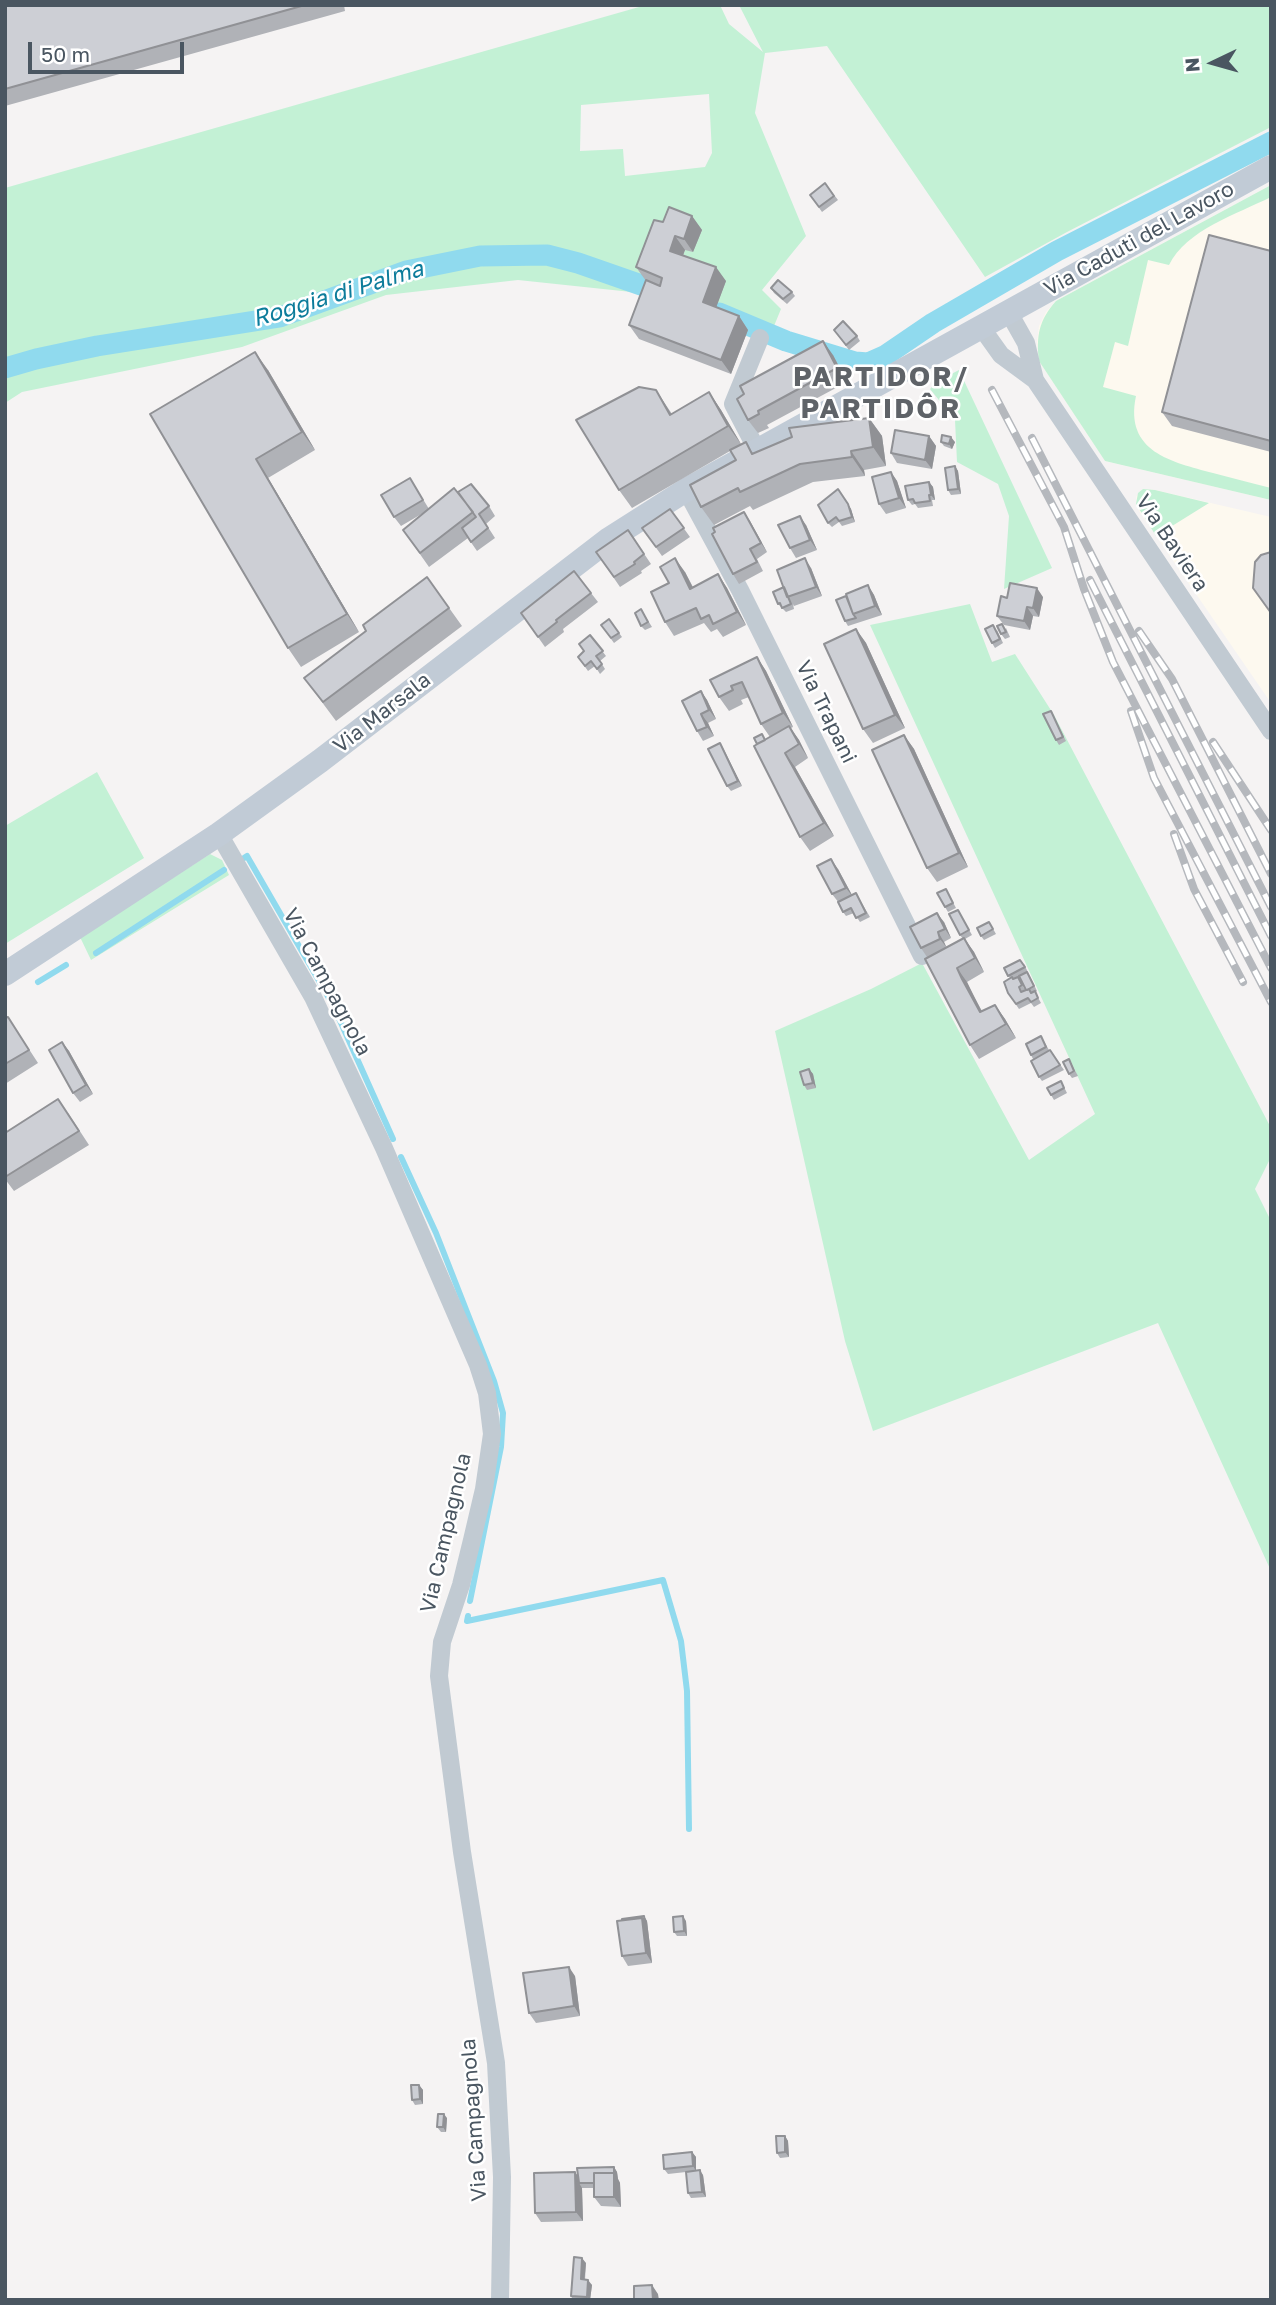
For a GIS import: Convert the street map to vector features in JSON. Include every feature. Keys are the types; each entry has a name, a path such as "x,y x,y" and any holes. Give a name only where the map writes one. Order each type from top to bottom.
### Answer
{"street":[{"name":"Via Caduti del Lavoro","path":"1008,311 1271,167"},
{"name":"Via Marsala","path":"5,974 219,834 320,761 609,539 686,490 1008,311"},
{"name":"Via Baviera","path":"1008,311 1026,343 1035,380 1271,731"},
{"name":"Via Baviera","path":"981,327 1000,355 1035,380"},
{"path":"757,450 733,404 760,338"},
{"name":"Via Trapani","path":"686,490 740,590 922,956"},
{"name":"Via Campagnola","path":"219,834 313,997 384,1148 478,1365 489,1404 492,1434 484,1489 461,1585 442,1642 439,1676 462,1852 496,2063 502,2177 500,2300"}],"shaded area":[{"path":"1271,185 1271,500 1105,461 1039,361 1039,326 1046,312 1056,301"},
{"path":"1143,489 1271,517 1271,703 1139,511 1136,497"}],"green space":[{"path":"646,5 720,5 729,24 763,52 739,5 1271,5 1271,127 985,277 827,46 765,53 755,113 806,236 762,290 781,309 774,326 717,304 680,264 685,250 702,230 646,281 641,293 518,280 386,295 242,347 22,392 5,403 5,188","holes":["709,94 712,153 705,167 625,176 623,149 580,151 581,105"]},
{"path":"1271,185 1271,197 1200,233 1187,242 1169,265 1148,260 1128,346 1115,342 1103,387 1136,396 1134,415 1137,430 1144,442 1155,451 1182,464 1271,488 1271,500 1105,461 1039,361 1039,336 1046,315 1056,301"},
{"path":"959,370 1052,568 1004,589 1009,516 998,484 957,462 955,420 930,389 938,381"},
{"path":"1143,489 1209,503 1156,536 1136,504 1138,493"},
{"path":"970,604 992,662 1015,654 1054,715 1271,1128 1271,1157 1255,1189 1271,1221 1271,1571 1158,1323 873,1431 845,1341 775,1031 871,989 922,963 1029,1160 1095,1114 870,625"},
{"path":"97,772 144,858 5,944 5,826"},
{"path":"210,854 222,860 229,875 91,960 80,937"}],"building":[{"path":"5,5 305,5 5,89"},
{"path":"825,183 834,196 819,207 810,195"},
{"path":"669,207 692,216 684,239 675,236 670,251 716,267 703,302 739,316 721,360 629,325 646,280 660,286 662,278 636,267 654,220 663,222"},
{"path":"1209,235 1271,251 1271,441 1162,412"},
{"path":"778,280 792,292 783,299 771,288"},
{"path":"843,321 857,336 846,345 834,330"},
{"path":"823,341 837,368 758,411 759,414 748,420 737,399 744,394 740,386"},
{"path":"255,352 302,432 256,459 347,614 288,648 150,414"},
{"path":"639,387 656,390 670,415 709,392 728,426 619,490 576,420"},
{"path":"869,418 873,447 851,451 852,457 800,464 740,492 738,488 701,507 690,485 736,460 730,450 746,442 752,454 792,437 789,428"},
{"path":"895,430 929,436 925,460 891,453"},
{"path":"942,435 951,437 949,444 941,442"},
{"path":"955,466 958,489 948,490 945,468"},
{"path":"891,472 899,498 879,504 872,477"},
{"path":"410,478 423,500 394,517 381,495"},
{"path":"929,482 930,501 915,503 913,499 908,500 905,486"},
{"path":"471,484 489,506 479,514 488,528 471,542 462,528 476,517 458,492"},
{"path":"454,488 473,512 420,553 403,530"},
{"path":"838,489 848,504 852,517 839,521 836,517 828,523 818,505"},
{"path":"670,509 684,528 656,547 642,528"},
{"path":"744,512 761,543 750,549 757,562 733,574 712,534 715,532 713,528"},
{"path":"800,516 810,540 790,548 778,525"},
{"path":"628,530 644,554 635,564 614,577 596,552"},
{"path":"1271,552 1271,613 1253,588 1255,562 1261,555"},
{"path":"675,558 690,589 718,574 737,612 713,624 709,615 701,619 696,608 665,622 651,592 669,583 660,567"},
{"path":"805,558 816,587 787,597 777,570"},
{"path":"574,571 591,593 538,637 521,613"},
{"path":"427,577 449,608 323,702 304,678 366,631 363,625"},
{"path":"1010,583 1037,588 1033,608 1027,607 1024,621 997,616 1001,596 1007,598"},
{"path":"868,585 875,606 853,614 846,594"},
{"path":"784,587 791,604 782,608 773,592"},
{"path":"846,596 856,618 845,621 836,600"},
{"path":"641,609 648,622 641,626 635,613"},
{"path":"609,619 619,633 611,638 601,625"},
{"path":"1002,624 1006,632 1001,634 997,626"},
{"path":"993,625 1000,639 992,643 985,629"},
{"path":"856,629 895,715 863,729 824,644"},
{"path":"590,635 603,651 596,656 602,664 597,669 591,661 585,666 578,657 584,651 579,644"},
{"path":"757,657 783,713 761,724 742,682 731,686 733,690 719,697 710,680"},
{"path":"701,691 709,710 701,714 707,727 697,731 682,701"},
{"path":"1051,711 1063,737 1056,740 1043,714"},
{"path":"789,726 799,744 785,753 824,823 800,837 754,746"},
{"path":"762,734 765,740 757,744 754,738"},
{"path":"904,735 959,853 927,868 872,750"},
{"path":"720,743 738,781 727,786 708,749"},
{"path":"831,859 846,888 832,894 817,866"},
{"path":"946,889 953,903 945,907 937,893"},
{"path":"856,893 866,913 856,918 851,908 843,912 838,902"},
{"path":"958,910 969,930 960,935 949,914"},
{"path":"937,913 945,929 938,932 940,939 921,948 910,927"},
{"path":"989,922 993,929 981,936 977,928"},
{"path":"964,938 975,958 957,968 962,979 980,1012 995,1005 1006,1024 970,1045 925,959"},
{"path":"1020,960 1025,967 1008,976 1004,968"},
{"path":"1027,972 1034,986 1027,990 1031,993 1035,991 1038,998 1031,1002 1028,998 1016,1004 1004,982 1018,977 1022,985 1019,987 1021,992 1026,990 1019,976"},
{"path":"8,1017 29,1050 5,1064 5,1018"},
{"path":"1041,1036 1046,1047 1031,1055 1026,1044"},
{"path":"62,1042 86,1085 73,1093 49,1050"},
{"path":"1050,1050 1060,1065 1039,1077 1031,1061"},
{"path":"1069,1059 1074,1071 1069,1074 1063,1062"},
{"path":"809,1069 813,1083 804,1085 800,1072"},
{"path":"1061,1081 1064,1088 1051,1095 1047,1088"},
{"path":"58,1099 79,1131 5,1177 5,1133"},
{"path":"644,1916 645,1923 642,1918 622,1919"},
{"path":"683,1916 684,1931 674,1932 673,1917"},
{"path":"642,1918 646,1953 622,1956 617,1921"},
{"path":"569,1967 574,2006 529,2013 523,1973"},
{"path":"411,2085 419,2085 420,2099 412,2100"},
{"path":"438,2114 444,2114 443,2127 437,2127"},
{"path":"776,2136 785,2136 785,2152 777,2153"},
{"path":"692,2152 693,2166 664,2169 663,2155"},
{"path":"614,2167 614,2173 594,2173 594,2183 579,2183 577,2168"},
{"path":"700,2170 702,2192 688,2193 686,2172"},
{"path":"575,2172 576,2212 535,2213 534,2173"},
{"path":"594,2173 614,2173 614,2197 594,2197"},
{"path":"574,2257 582,2258 581,2279 588,2280 587,2297 571,2296"},
{"path":"652,2285 653,2300 634,2300 634,2286"}],"waterway":[{"path":"719,313 786,341 855,362 868,363 886,355 933,323 1057,251 1271,142"},
{"name":"Roggia di Palma","path":"5,368 97,346 280,317 406,271 480,256 547,255 667,294"},
{"path":"244,858 247,856 333,1005 393,1139"},
{"path":"96,953 224,870"},
{"path":"38,982 66,965"},
{"path":"401,1157 436,1233 494,1381 503,1413 501,1447 470,1601"},
{"path":"468,1616 467,1621 663,1580 681,1641 687,1691 689,1829"}],"railway":[{"path":"992,390 1064,527 1084,589 1113,662 1271,968"},
{"path":"1032,438 1271,907"},
{"path":"1090,580 1271,936"},
{"path":"1139,631 1172,679 1271,874"},
{"path":"1131,711 1154,778 1271,1002"},
{"path":"1213,742 1271,830"},
{"path":"1174,834 1194,889 1243,982"}],"district":[{"name":"PARTIDOR/ PARTIDÔR","path":"881,393"}]}
